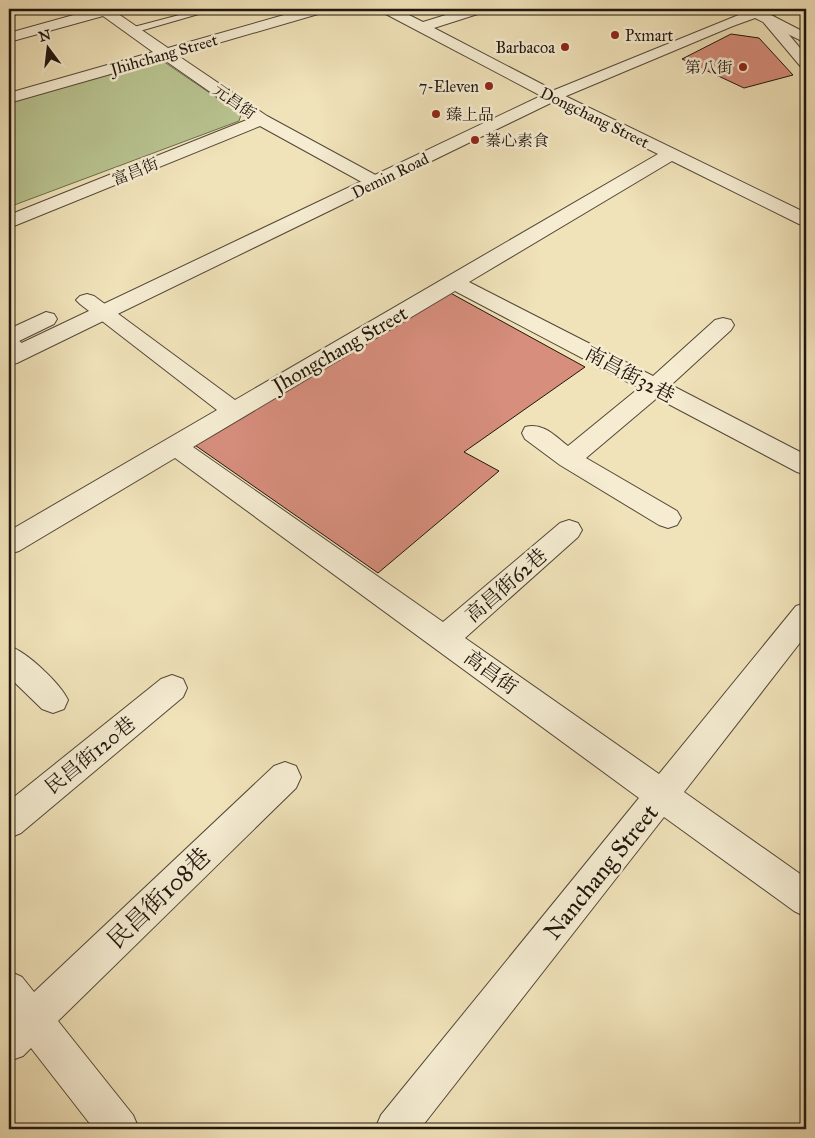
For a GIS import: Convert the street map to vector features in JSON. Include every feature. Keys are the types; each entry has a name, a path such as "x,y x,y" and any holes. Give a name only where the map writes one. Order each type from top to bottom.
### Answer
{"street":[{"path":"9,12 20,9"},
{"name":"Jhihchang Street","path":"9,98 320,9"},
{"name":"Dongchang Street","path":"387,9 535,87 553,88 671,154 806,220"},
{"path":"421,27 479,9"},
{"path":"598,61 725,9"},
{"path":"9,38 104,10"},
{"name":"元昌街","path":"104,10 261,120 375,182"},
{"name":"Demin Road","path":"11,348 85,304 375,182 553,88 768,12 806,10"},
{"path":"768,12 806,24"},
{"path":"768,12 806,39"},
{"path":"768,12 806,64"},
{"name":"Demin Road","path":"240,227 535,87"},
{"name":"富昌街","path":"9,222 261,120"},
{"name":"Jhongchang Street","path":"9,544 671,154"},
{"name":"南昌街32巷","path":"454,282 806,466"},
{"path":"85,304 234,411"},
{"name":"Demin Road","path":"11,348 85,304"},
{"path":"569,459 655,387 723,325"},
{"path":"534,433 569,459 668,518"},
{"name":"高昌街","path":"175,446 806,899"},
{"name":"高昌街62巷","path":"444,639 568,530"},
{"name":"Nanchang Street","path":"395,1129 806,614"},
{"path":"9,658 53,700"},
{"name":"民昌街120巷","path":"9,822 172,688"},
{"name":"民昌街108巷","path":"20,1031 285,777"},
{"path":"9,990 20,1031 119,1129"}],"lane":[{"path":"133,30 211,9"}],"green space":[{"path":"157,57 241,115 239,121 9,207 9,102"}],"building":[{"name":"第八街","path":"731,34 759,38 793,75 744,88 682,59"},
{"path":"445,290 585,367 464,452 499,471 378,573 189,441"}],"place":[{"name":"Pxmart","path":"615,35"},
{"name":"Barbacoa","path":"565,47"},
{"name":"第八街","path":"743,67"},
{"name":"7-Eleven","path":"489,86"},
{"name":"臻上品","path":"436,114"},
{"name":"蓁心素食","path":"475,140"}]}
